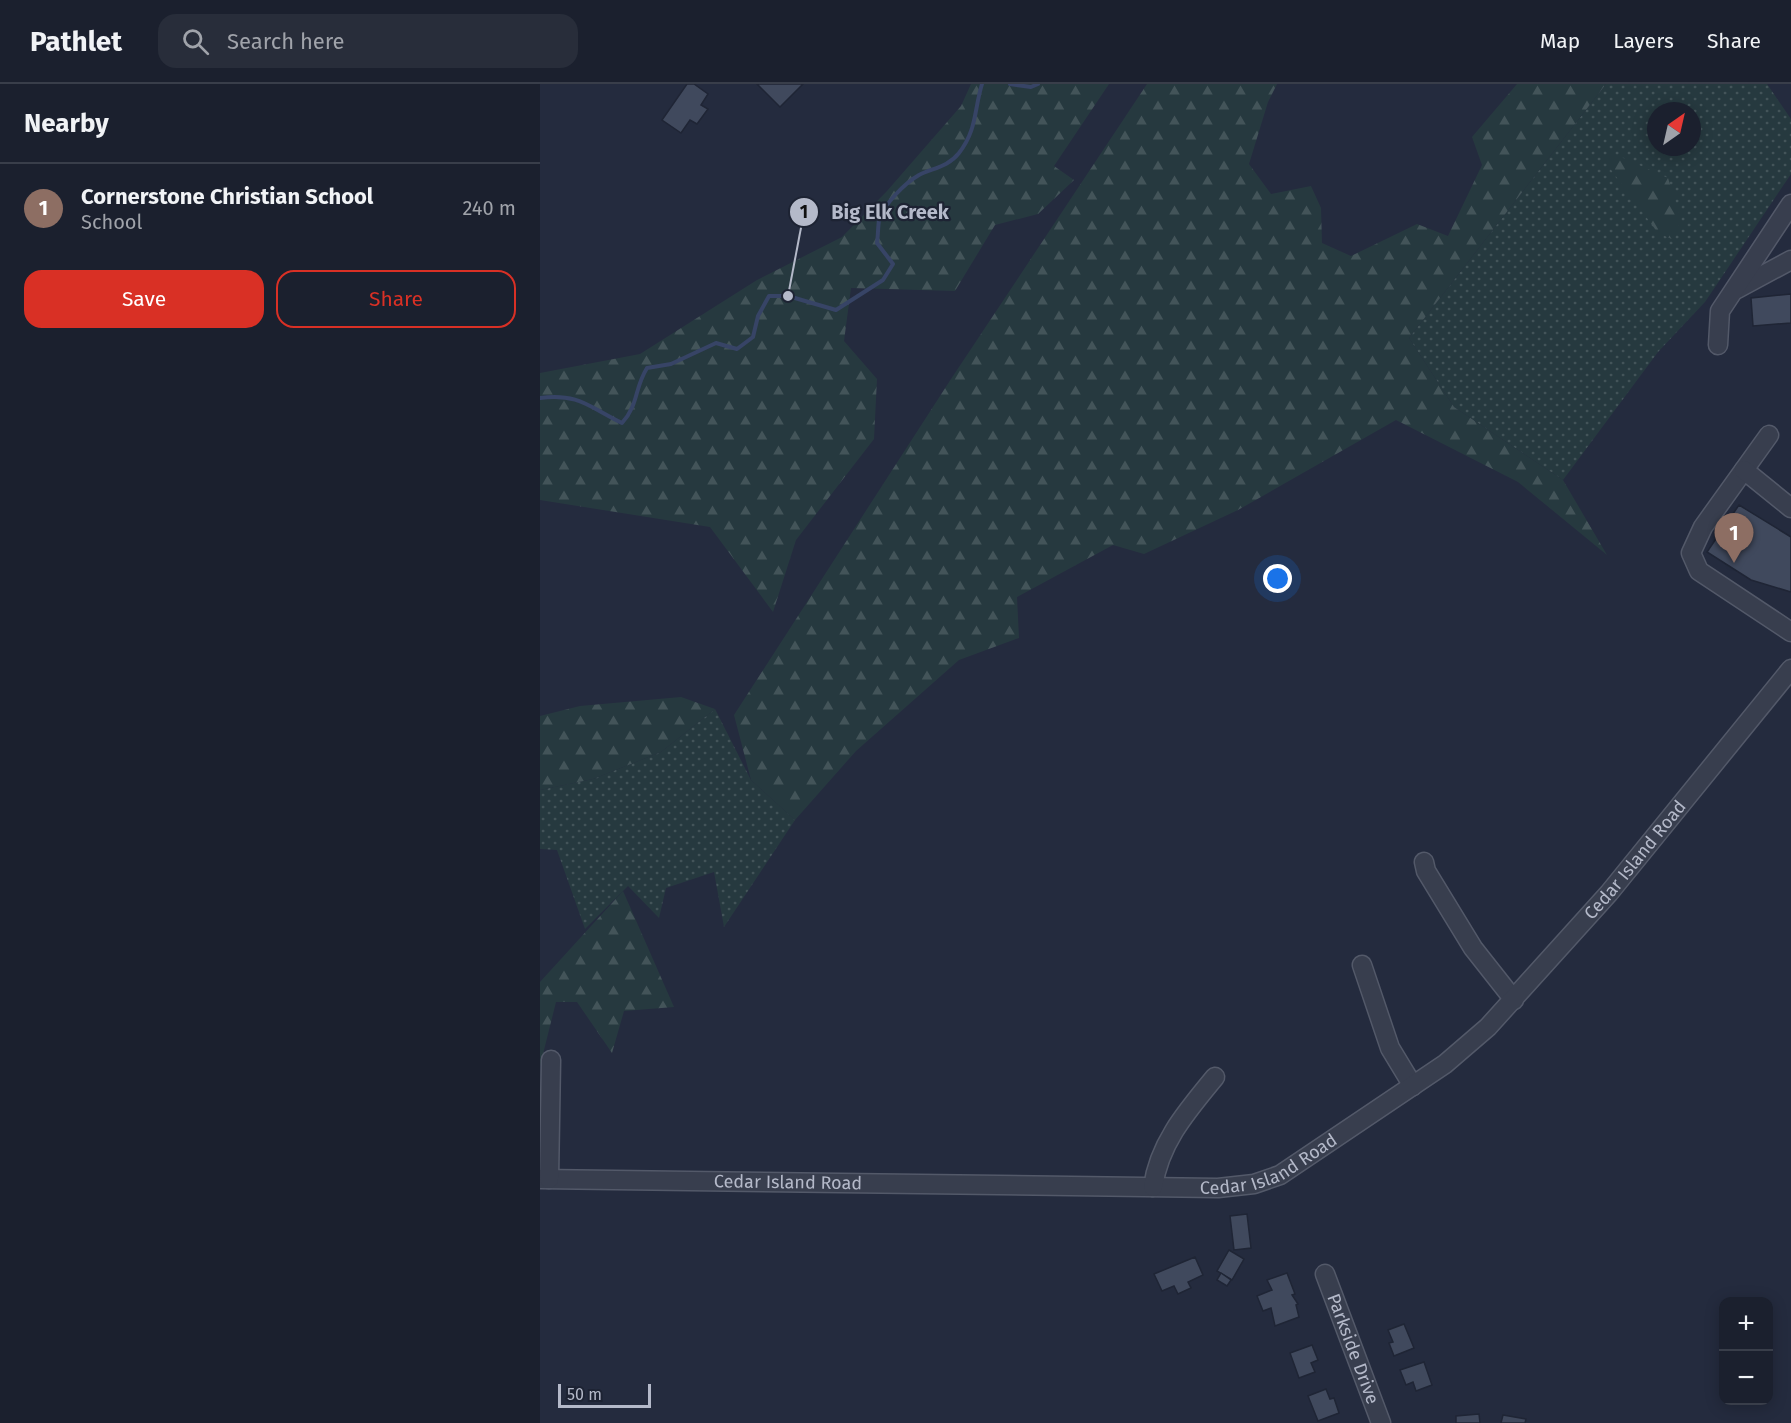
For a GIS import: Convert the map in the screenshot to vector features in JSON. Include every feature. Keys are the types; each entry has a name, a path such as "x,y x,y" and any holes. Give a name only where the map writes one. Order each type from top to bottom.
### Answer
{"street":[{"path":"1718,345 1720,310 1791,204"},
{"path":"1733,290 1791,260"},
{"path":"1769,435 1703,527 1691,553 1699,571 1791,632"},
{"path":"1744,470 1791,508"},
{"name":"Cedar Island Road","path":"545,1179 1218,1188 1254,1184 1280,1175 1445,1064 1488,1027 1609,893 1791,669"},
{"path":"1424,862 1426,871 1473,948 1514,999"},
{"path":"1362,965 1390,1048 1413,1086"},
{"path":"545,1179 551,1060"},
{"path":"1153,1188 1162,1150 1182,1117 1215,1077"},
{"name":"Parkside Drive","path":"1325,1274 1381,1423"}],"green space":[{"path":"971,84 1109,84 1054,166 1074,180 1038,214 995,225 955,291 851,288 844,341 877,379 874,439 796,540 773,612 710,527 540,500 540,373 640,354 757,280 842,237 887,191 961,106"},
{"path":"1147,84 1277,84 1268,102 1249,164 1271,194 1311,186 1321,208 1322,243 1351,256 1417,224 1448,236 1482,165 1472,137 1517,84 1606,84 1409,338 1454,407 1563,480 1607,555 1518,482 1396,420 1238,510 1144,554 1113,545 1017,597 1019,638 959,660 856,751 795,820 751,780 734,715 951,379"},
{"path":"1606,84 1767,84 1791,119 1791,174 1705,302 1658,352 1563,480 1454,407 1409,338"},
{"path":"1610,152 1668,178 1681,219 1674,240 1658,233 1606,163"},
{"path":"681,697 715,709 661,752 593,779 540,790 540,716 580,706"},
{"path":"715,709 751,780 795,820 724,927 714,872 666,888 659,918 628,886 585,929 557,850 540,849 540,790 593,779 661,752"},
{"path":"623,891 674,1007 624,1011 612,1053 577,1002 556,1002 540,1066 540,982"}],"building":[{"path":"687,84 694,84 708,94 701,105 708,109 697,124 690,120 681,133 662,120"},
{"path":"757,84 803,84 780,107"},
{"path":"1791,294 1791,323 1753,326 1751,298"},
{"path":"1739,505 1791,537 1791,592 1751,580 1707,552"},
{"path":"1247,1214 1251,1248 1234,1250 1230,1216"},
{"path":"1229,1250 1244,1259 1232,1280 1217,1271"},
{"path":"1195,1257 1203,1275 1188,1282 1191,1288 1178,1294 1174,1286 1162,1291 1154,1274"},
{"path":"1221,1273 1231,1280 1227,1286 1217,1280"},
{"path":"1287,1273 1295,1294 1292,1295 1298,1304 1296,1305 1299,1317 1275,1326 1271,1308 1263,1311 1257,1296 1272,1290 1267,1280"},
{"path":"1404,1324 1414,1348 1394,1356 1389,1343 1393,1342 1388,1330"},
{"path":"1312,1345 1318,1360 1311,1363 1315,1372 1299,1378 1290,1353"},
{"path":"1424,1362 1432,1385 1416,1391 1413,1382 1406,1385 1400,1370"},
{"path":"1326,1389 1330,1399 1334,1398 1339,1413 1318,1421 1308,1396"},
{"path":"1479,1414 1480,1423 1456,1423 1456,1416"},
{"path":"1503,1415 1526,1419 1525,1423 1501,1423"}],"waterway":[{"path":"540,398 574,399 622,423 634,403 647,368 671,364 716,343 737,349 753,337 758,316 769,296 788,296 836,310 883,280 893,264 877,243 879,220 882,214 890,201 908,183 919,175 945,164 959,153 972,128 982,84"},
{"path":"1010,84 1031,87 1038,84"}],"place":[{"name":"Big Elk Creek","path":"788,296"},
{"name":"Cornerstone Christian School","path":"1734,563"}]}
